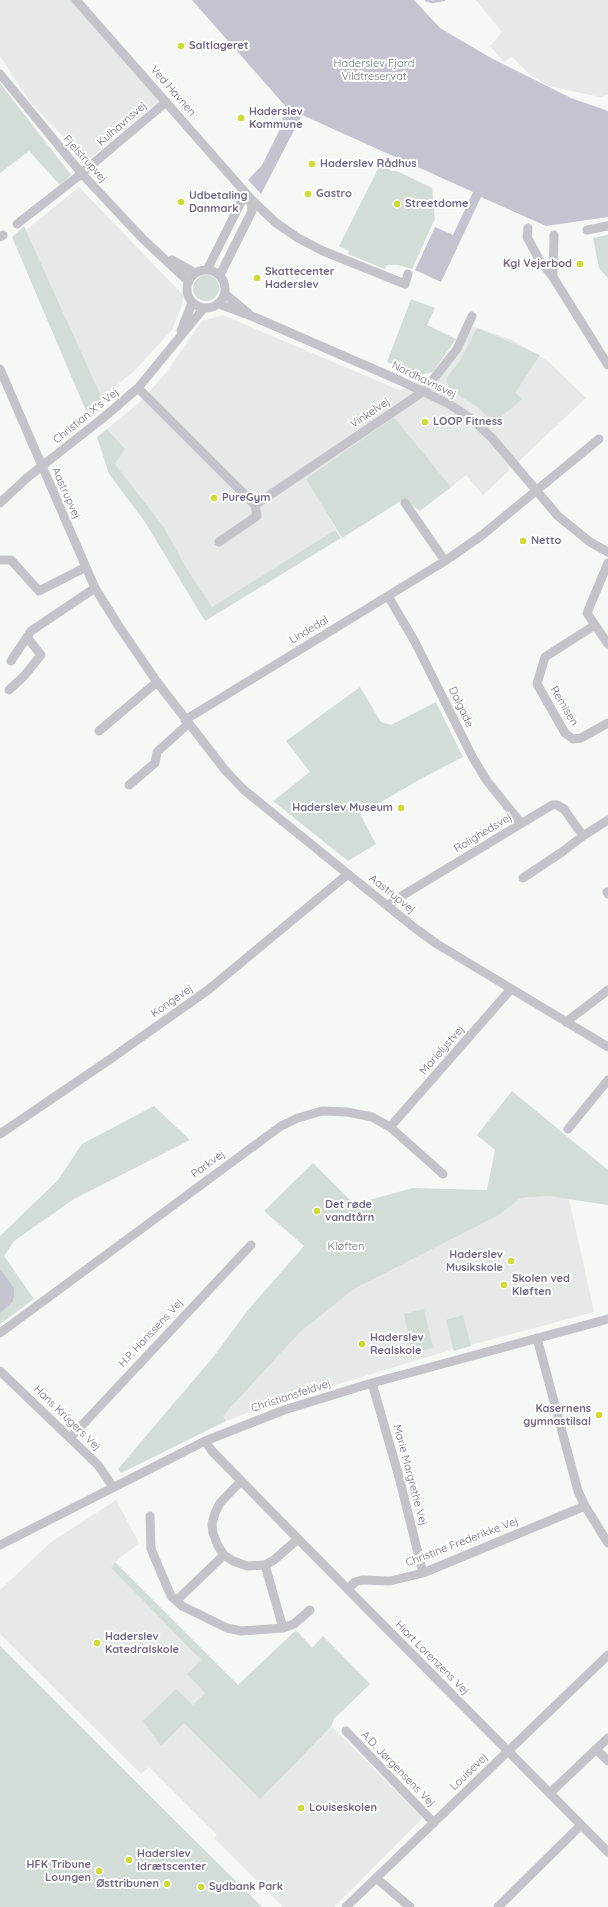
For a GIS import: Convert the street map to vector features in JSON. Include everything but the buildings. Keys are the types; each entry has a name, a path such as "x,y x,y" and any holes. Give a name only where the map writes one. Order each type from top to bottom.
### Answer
{"street":[{"name":"Ved Havnen","path":"76,0 251,199"},
{"name":"Fjelstrupvej","path":"0,74 82,174 128,223 188,281"},
{"name":"Kulhavnsvej","path":"17,224 82,174 166,102"},
{"path":"207,270 242,200 251,199"},
{"path":"251,199 275,222 298,238 323,251 405,284 408,274"},
{"path":"220,275 252,211 251,199"},
{"path":"587,230 608,226"},
{"path":"528,228 527,237 540,261 553,277 608,365"},
{"path":"553,277 554,235"},
{"name":"Fjelstrupvej","path":"160,253 195,273"},
{"path":"207,270 220,275 225,284 225,294 218,304 212,308 203,309 192,303 187,292 188,281 195,273 207,270"},
{"name":"Nordhavnsvej","path":"225,294 254,317"},
{"name":"Christian X's Vej","path":"178,339 192,303"},
{"name":"Nordhavnsvej","path":"218,304 254,317 424,391 449,404 473,420 492,438 537,491 573,529 590,542 608,552"},
{"name":"Christian X's Vej","path":"0,503 28,477 138,388 203,309"},
{"name":"Vinkelvej","path":"255,505 424,391 457,349 472,316"},
{"name":"Aastrupvej","path":"0,369 3,386 42,467 95,588 157,682 216,760 244,790 437,944 608,1047"},
{"path":"138,388 255,505 257,516 219,542"},
{"name":"Lindedal","path":"187,722 445,561 498,524 599,439"},
{"path":"406,503 445,561"},
{"path":"0,560 11,560 39,592 86,567"},
{"path":"608,563 587,613 608,644"},
{"path":"11,661 31,631 95,588"},
{"name":"Dalgade","path":"388,596 415,642 473,758 487,781 521,823"},
{"name":"Remisen","path":"595,625 545,657 537,684 565,732 573,739 581,738 608,723"},
{"path":"9,690 24,676 41,655 27,637"},
{"path":"99,731 157,682"},
{"path":"129,785 155,763 156,752 187,722"},
{"name":"Rolighedsvej","path":"388,906 395,900 521,823 557,804 564,809 583,836"},
{"path":"523,878 608,820"},
{"name":"Kongevej","path":"0,1134 109,1060 208,990 348,874"},
{"name":"Marielystvej","path":"390,1127 512,989"},
{"path":"566,1022 608,990"},
{"path":"568,1129 608,1080"},
{"name":"Parkvej","path":"0,1333 281,1126 298,1118 322,1111 347,1112 372,1117 390,1127 444,1174"},
{"name":"H.P. Hanssens Vej","path":"70,1438 251,1245"},
{"name":"Christiansfeldvej","path":"0,1545 205,1441 284,1410 372,1383 608,1319"},
{"path":"537,1338 578,1491 585,1506 608,1543"},
{"name":"Hans Krügers Vej","path":"0,1371 98,1465 113,1487"},
{"name":"Marie Margrethe Vej","path":"372,1383 399,1477 423,1573"},
{"name":"Hiort Lorenzens Vej","path":"205,1441 241,1481 608,1852"},
{"path":"241,1481 220,1503 212,1524 213,1533 218,1546 224,1555 233,1561 246,1566 265,1565 274,1560 298,1539"},
{"name":"Christine Frederikke Vej","path":"348,1589 355,1582 362,1580 390,1581 423,1573 585,1506"},
{"path":"150,1516 151,1549 171,1596 182,1606 234,1630 241,1631 283,1628 294,1624 310,1610"},
{"path":"176,1601 224,1555"},
{"path":"265,1565 283,1628"},
{"name":"Louisevej","path":"346,1907 608,1655"},
{"name":"A.D. Jørgensens Vej","path":"346,1731 434,1823"},
{"path":"550,1793 608,1738"},
{"path":"596,1749 608,1761"},
{"path":"498,1907 581,1825"},
{"path":"376,1878 410,1907"}],"shaded area":[{"path":"0,0 75,0 161,99 87,161 30,102 0,56"},
{"name":"Haderslev Fjord Vildtreservat","path":"192,0 414,0 440,28 491,58 571,98 608,111 608,217 546,226 481,197 441,282 415,270 435,227 453,235 473,192 302,115 261,194 248,180 262,165 281,127 280,124 287,108"},
{"path":"476,0 608,0 608,95 600,97 548,86 529,74 512,57 504,62 490,46 502,32"},
{"path":"79,187 183,295 182,305 172,330 134,371 102,398 26,230"},
{"path":"223,315 399,390 430,379 473,326 512,340 548,361 586,398 483,495 466,475 451,487 394,417 307,479 341,538 335,530 212,607 190,574 163,526 115,464 125,449 107,429 139,403 165,374 202,321"},
{"path":"548,1196 569,1199 594,1312 437,1354 260,1408 226,1421 223,1416 299,1333 354,1289 499,1215 521,1198"},
{"path":"0,1269 14,1288 14,1295 13,1301 0,1313"},
{"name":"Haderslev Katedralskole","path":"116,1500 139,1543 115,1562 111,1568 240,1700 304,1638 312,1648 323,1636 370,1684 250,1788 260,1798 332,1727 423,1818 334,1907 283,1907 214,1838 217,1835 149,1767 141,1774 0,1634 0,1590 50,1543"}],"green space":[{"path":"0,83 71,175 60,185 29,151 0,173"},
{"name":"Streetdome","path":"380,165 392,171 397,171 432,188 435,219 412,269 398,265 387,265 385,269 348,254 349,251 339,246"},
{"path":"24,226 102,398 104,405 89,418 12,237"},
{"path":"608,235 608,278 599,268 593,238"},
{"path":"206,275 215,279 219,288 215,297 206,301 197,297 193,288 197,279"},
{"path":"411,299 435,308 427,325 456,339 433,372 418,375 387,362"},
{"path":"477,328 540,355 515,393 522,399 500,418 496,426 479,408 449,389 446,379 459,362"},
{"path":"394,417 451,487 420,511 404,499 342,538 306,479"},
{"path":"107,429 125,449 115,464 163,526 190,574 212,607 335,530 341,538 205,621 145,522 109,474 97,437"},
{"path":"360,687 381,722 391,725 436,702 463,757 426,776 360,814 376,844 348,861 273,801 310,772 286,741"},
{"name":"Kløften","path":"512,1091 608,1170 608,1205 548,1196 521,1198 499,1215 354,1289 299,1333 223,1416 226,1421 121,1473 118,1469 214,1356 248,1310 304,1246 264,1211 313,1163 357,1207 369,1200 413,1188 487,1190 495,1150 477,1135"},
{"path":"154,1106 190,1140 74,1199 14,1241 4,1256 34,1299 0,1324 0,1236 58,1180 82,1144"},
{"path":"424,1309 433,1348 413,1353 404,1314"},
{"path":"463,1315 471,1346 454,1351 446,1320"},
{"path":"115,1562 238,1685 296,1630 312,1648 323,1636 370,1684 334,1719 331,1727 260,1799 184,1723 161,1746 143,1721 176,1689 193,1705 205,1693 187,1674 201,1660 111,1568"},
{"path":"0,1646 131,1777 262,1907 0,1907"}],"waterway":[{"path":"426,0 432,2 444,0"}],"place":[{"name":"Saltlageret","path":"181,46"},
{"name":"Haderslev Kommune","path":"241,118"},
{"name":"Haderslev Rådhus","path":"312,164"},
{"name":"Gastro","path":"308,194"},
{"name":"Udbetaling Danmark","path":"181,202"},
{"name":"Streetdome","path":"397,204"},
{"name":"Kgl Vejerbod","path":"580,264"},
{"name":"Skattecenter Haderslev","path":"257,278"},
{"name":"LOOP Fitness","path":"425,422"},
{"name":"PureGym","path":"214,498"},
{"name":"Netto","path":"523,541"},
{"name":"Haderslev Museum","path":"401,808"},
{"name":"Det røde vandtårn","path":"317,1211"},
{"name":"Haderslev Musikskole","path":"511,1261"},
{"name":"Skolen ved Kløften","path":"504,1285"},
{"name":"Haderslev Realskole","path":"362,1344"},
{"name":"Kasernens gymnastilsal","path":"599,1415"},
{"name":"Haderslev Katedralskole","path":"97,1643"},
{"name":"Louiseskolen","path":"301,1808"},
{"name":"Haderslev Idrætscenter","path":"129,1860"},
{"name":"HFK Tribune Loungen","path":"99,1871"},
{"name":"Østtribunen","path":"167,1884"},
{"name":"Sydbank Park","path":"201,1887"}]}
